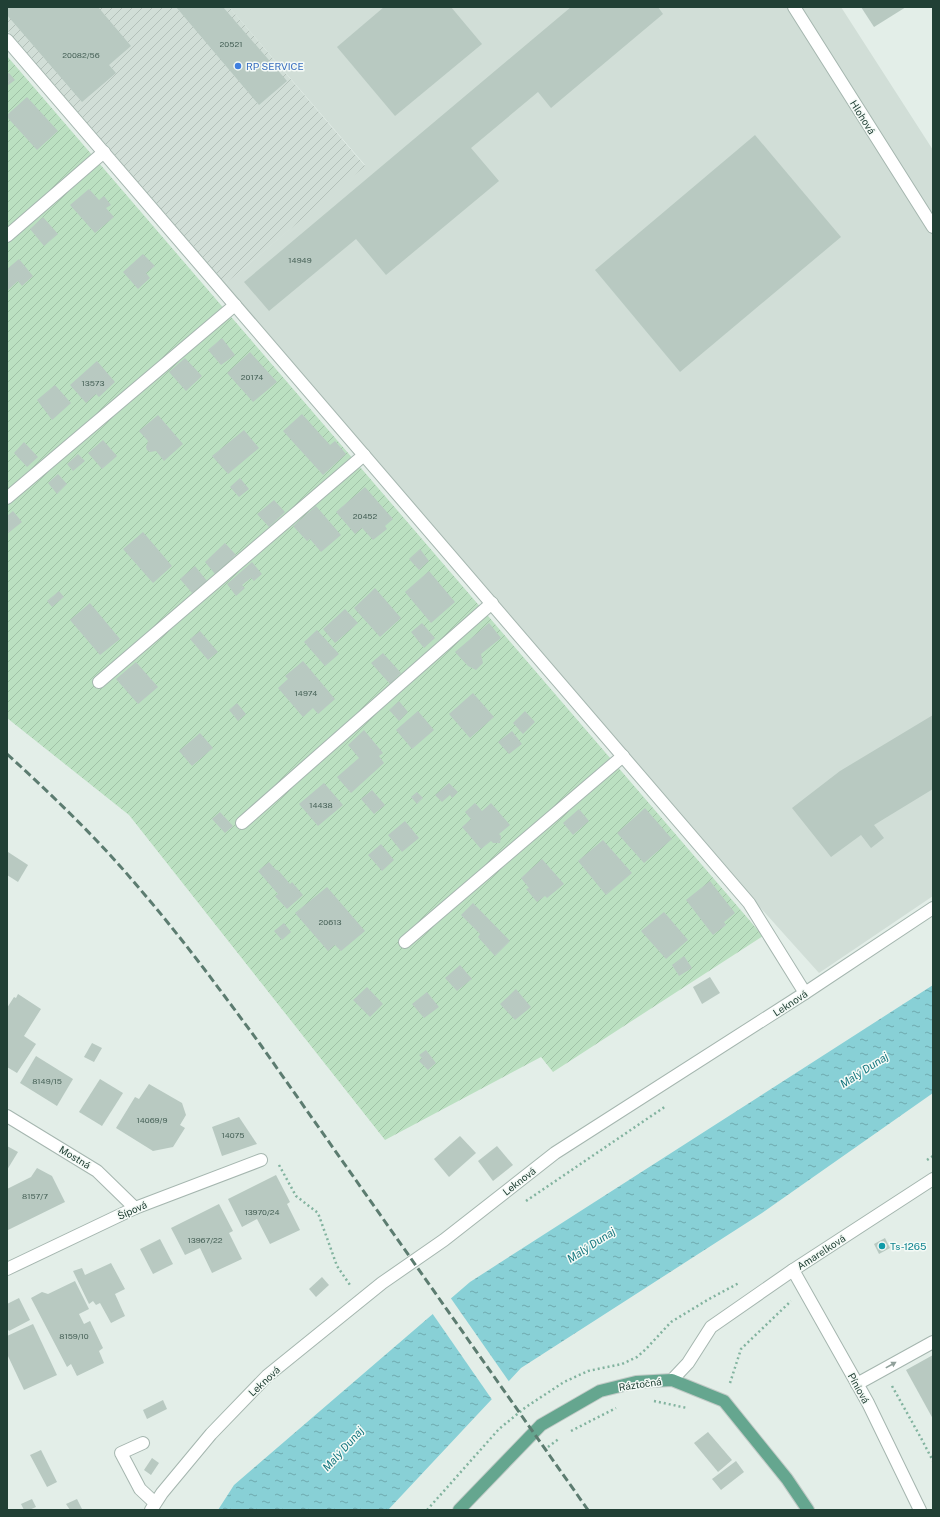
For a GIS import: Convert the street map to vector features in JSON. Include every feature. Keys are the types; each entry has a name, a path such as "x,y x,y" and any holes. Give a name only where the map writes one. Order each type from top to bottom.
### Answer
{"main road":[{"name":"Ráztočná","path":"459,1510 541,1425 600,1390 636,1382 672,1380 724,1401 787,1479 808,1510"}],"street":[{"name":"Hlohová","path":"794,7 933,227"},
{"path":"7,40 749,903 806,994"},
{"path":"7,236 104,152"},
{"path":"7,498 235,305"},
{"path":"99,682 364,455"},
{"path":"242,823 492,603"},
{"path":"405,942 623,756"},
{"name":"Leknová","path":"153,1507 162,1493 212,1434 267,1376 382,1283 444,1240 555,1153 806,994 933,908"},
{"name":"Mostná","path":"7,1116 97,1171 135,1208"},
{"name":"Šípová","path":"7,1269 135,1208 261,1160"},
{"name":"Amarelková","path":"672,1380 688,1363 711,1327 793,1270 931,1185"},
{"name":"Píniová","path":"793,1270 857,1384 920,1510"},
{"path":"857,1384 933,1342"},
{"path":"143,1443 121,1453 140,1489 153,1507"}],"path":[{"path":"521,1205 669,1104"},
{"path":"261,1160 277,1160 296,1196 318,1213 337,1266 360,1301"},
{"path":"724,1401 741,1349 804,1289"},
{"path":"882,1370 922,1438 933,1461"},
{"path":"649,1400 690,1408"},
{"path":"568,1433 615,1408 622,1406"},
{"path":"543,1450 561,1437"}],"shaded area":[{"path":"7,7 229,7 365,166 225,284 7,30"},
{"path":"229,7 841,7 933,150 933,896 819,973 758,905 225,284 365,165"}],"green space":[{"path":"7,56 763,936 553,1072 541,1057 385,1140 129,815 7,718"}],"water":[{"name":"Malý Dunaj","path":"933,985 933,1093 762,1213 521,1368 388,1510 218,1510 234,1485 470,1282"}],"pier":[{"path":"450,1297 510,1383 493,1401 432,1313"}],"building":[{"path":"7,7 98,7 131,46 109,65 116,73 82,102 7,15"},
{"path":"176,7 223,7 287,81 259,105"},
{"path":"384,7 451,7 482,44 395,116 337,47"},
{"path":"571,7 658,7 663,14 551,108 538,92 471,148 499,181 386,275 356,239 269,311 244,282"},
{"path":"861,7 906,7 874,27"},
{"path":"9,73 15,80 7,86 7,74"},
{"path":"27,97 58,131 37,150 7,117 7,115"},
{"path":"755,135 841,237 680,372 595,270"},
{"path":"89,189 99,200 104,196 111,205 106,208 114,217 95,233 70,205"},
{"path":"43,217 58,234 44,246 30,229"},
{"path":"143,254 155,266 146,273 150,278 138,289 123,272"},
{"path":"19,259 33,276 22,286 18,281 7,291 7,269"},
{"path":"222,338 235,355 221,365 208,350"},
{"path":"250,352 277,382 253,402 227,373"},
{"path":"185,358 202,376 186,391 169,372"},
{"path":"97,361 115,382 99,397 96,394 86,403 70,385"},
{"path":"55,385 71,403 52,420 37,400"},
{"path":"302,414 330,445 335,441 346,454 323,475 283,431"},
{"path":"158,415 183,444 164,461 156,451 150,452 147,450 146,447 148,441 139,431"},
{"path":"244,430 259,448 228,474 212,456"},
{"path":"103,440 117,456 102,469 88,453"},
{"path":"24,442 38,457 27,467 14,453"},
{"path":"78,454 85,461 73,471 67,464"},
{"path":"58,474 67,484 57,494 48,483"},
{"path":"240,478 249,489 239,497 230,487"},
{"path":"365,487 393,519 385,526 387,529 373,540 362,528 355,534 336,512"},
{"path":"274,500 285,512 269,527 257,514"},
{"path":"316,506 341,535 321,552 310,539 307,541 293,526"},
{"path":"13,511 22,522 7,534 7,516"},
{"path":"143,532 172,566 153,583 123,549"},
{"path":"225,543 236,555 215,574 205,562"},
{"path":"420,549 429,561 419,570 409,559"},
{"path":"252,562 262,574 254,581 251,578 242,585 245,588 236,596 227,584"},
{"path":"195,566 207,581 192,593 180,579"},
{"path":"429,571 455,602 431,623 405,592"},
{"path":"375,588 401,618 380,637 354,608"},
{"path":"59,591 64,597 52,607 47,601"},
{"path":"90,603 120,639 100,655 70,620"},
{"path":"345,609 358,623 335,643 323,629"},
{"path":"422,623 435,638 424,648 411,632"},
{"path":"489,623 501,638 481,654 483,663 476,670 468,666 455,652"},
{"path":"317,630 339,654 325,666 304,642"},
{"path":"200,631 218,652 208,660 190,639"},
{"path":"383,653 401,673 390,684 371,663"},
{"path":"303,661 335,699 318,714 313,708 303,717 278,688 288,679 285,676"},
{"path":"136,662 158,687 138,704 116,679"},
{"path":"473,693 494,717 470,738 449,714"},
{"path":"399,701 408,712 399,721 389,710"},
{"path":"237,703 246,714 238,721 229,710"},
{"path":"418,711 434,730 412,749 396,730"},
{"path":"525,711 535,722 523,734 513,723"},
{"path":"933,715 933,789 874,825 884,838 871,848 861,835 831,857 792,808 840,771"},
{"path":"364,730 383,753 379,756 384,763 351,793 337,777 359,758 348,745"},
{"path":"512,731 522,744 509,754 498,742"},
{"path":"200,733 213,748 192,766 179,751"},
{"path":"324,783 343,805 318,826 299,804"},
{"path":"449,783 458,792 452,798 450,795 442,802 435,795"},
{"path":"372,790 385,805 374,814 361,799"},
{"path":"417,792 423,798 417,804 411,797"},
{"path":"475,803 482,811 491,803 510,825 499,834 501,836 500,843 493,843 491,841 481,849 462,827 471,819 465,812"},
{"path":"645,808 672,839 644,863 617,833"},
{"path":"579,809 589,821 573,835 563,823"},
{"path":"220,812 233,826 225,833 212,819"},
{"path":"405,821 419,838 402,852 388,835"},
{"path":"603,840 632,873 606,895 578,861"},
{"path":"381,844 394,860 382,871 368,855"},
{"path":"8,852 28,865 18,882 7,875"},
{"path":"542,859 564,884 547,898 545,896 537,902 526,889 529,888 521,878"},
{"path":"269,862 290,884 292,882 303,895 287,909 275,896 278,894 258,871"},
{"path":"710,881 735,913 724,922 726,925 713,935 686,900"},
{"path":"327,887 365,931 341,951 335,945 328,951 295,913"},
{"path":"473,903 510,941 495,956 478,937 480,934 461,915"},
{"path":"664,912 688,940 666,959 641,931"},
{"path":"284,923 291,932 282,940 274,931"},
{"path":"684,956 692,968 679,976 672,965"},
{"path":"460,965 472,979 457,991 445,978"},
{"path":"710,977 720,993 702,1004 693,987"},
{"path":"367,987 383,1004 370,1017 353,1000"},
{"path":"516,989 531,1007 515,1020 500,1004"},
{"path":"427,992 439,1007 424,1018 412,1004"},
{"path":"18,994 41,1009 24,1036 36,1044 17,1073 7,1067 7,1008 14,997 16,998"},
{"path":"92,1043 102,1048 94,1062 84,1057"},
{"path":"426,1050 436,1063 428,1070 419,1061 422,1058 419,1055"},
{"path":"36,1056 73,1079 57,1106 20,1083"},
{"path":"100,1079 123,1093 102,1126 79,1112"},
{"path":"149,1084 182,1103 186,1115 180,1125 185,1128 173,1147 153,1151 116,1128 135,1097 139,1099"},
{"path":"239,1117 257,1144 222,1156 212,1127"},
{"path":"460,1136 476,1153 449,1177 434,1159"},
{"path":"7,1146 18,1152 7,1170"},
{"path":"497,1146 513,1165 493,1181 478,1161"},
{"path":"37,1168 52,1176 65,1202 8,1230 7,1189 31,1177"},
{"path":"276,1175 290,1202 287,1204 300,1230 270,1244 257,1219 242,1227 228,1199"},
{"path":"219,1204 233,1231 229,1233 242,1259 212,1273 200,1248 185,1255 171,1228"},
{"name":"Ts-1265","path":"885,1238 890,1248 879,1254 874,1244"},
{"path":"160,1239 173,1264 153,1274 140,1249"},
{"path":"111,1263 125,1289 115,1294 125,1316 111,1323 100,1303 96,1305 93,1301 89,1304 73,1271 82,1268 85,1275"},
{"path":"322,1277 329,1285 316,1297 309,1289"},
{"path":"75,1281 89,1309 79,1314 84,1324 90,1321 103,1348 99,1351 104,1363 77,1376 71,1364 67,1367 31,1298 42,1292 48,1294"},
{"path":"19,1298 30,1320 9,1331 7,1328 7,1304"},
{"path":"33,1324 57,1375 24,1390 7,1354 7,1336"},
{"path":"933,1355 933,1419 906,1370"},
{"path":"163,1400 167,1409 147,1419 143,1410"},
{"path":"708,1432 732,1460 718,1472 694,1443"},
{"path":"41,1450 57,1482 47,1487 30,1455"},
{"path":"152,1458 159,1463 151,1475 144,1470"},
{"path":"736,1461 744,1472 721,1490 712,1479"},
{"path":"32,1499 36,1507 29,1510 24,1510 21,1504"},
{"path":"77,1499 82,1509 70,1510 66,1504"}],"railway":[{"path":"7,754 58,802 124,870 171,926 201,965 260,1044 588,1510"}],"place":[{"name":"RP SERVICE","path":"238,66"},
{"name":"Ts-1265","path":"882,1246"}]}
